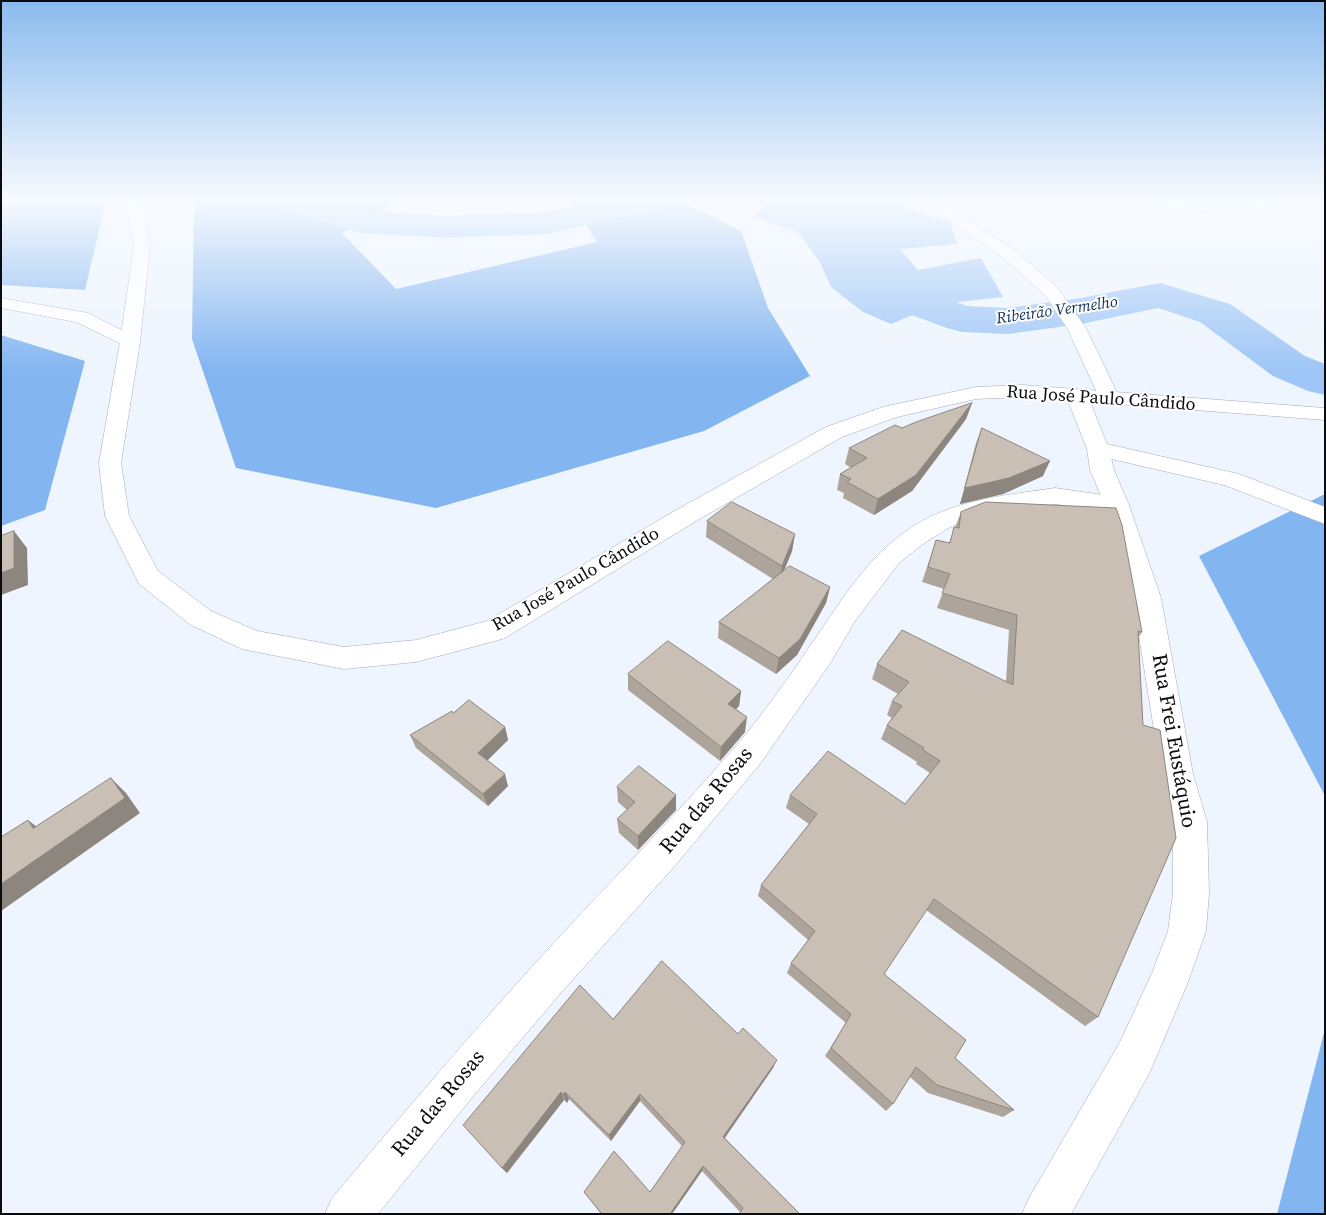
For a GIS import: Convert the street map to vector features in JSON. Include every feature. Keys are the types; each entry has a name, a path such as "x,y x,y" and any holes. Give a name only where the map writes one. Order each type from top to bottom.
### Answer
{"street":[{"name":"Rua José Paulo Cândido","path":"141,257 130,342 110,463 117,516 148,577 201,618 252,641 344,658 416,651 495,630 687,515 834,432 891,412 976,393 1023,391 1325,414"},
{"path":"1011,257 1046,286 1058,300 1074,326 1110,398"},
{"path":"1,304 81,317 130,342"},
{"name":"Rua Frei Eustáquio","path":"1045,1214 1135,1057 1187,931 1190,893 1190,822 1177,774 1147,598 1117,505 1102,470 1098,449 1077,396"},
{"path":"1098,449 1231,479 1325,516"},
{"name":"Rua das Rosas","path":"348,1214 460,1079 545,981 667,849 748,754 821,654 845,614 890,557 914,538 941,521 979,507 1054,496 1117,505"}],"shaded area":[{"path":"1,257 93,257 85,290 1,285"},
{"path":"193,257 365,257 396,289 534,257 750,257 768,308 810,376 704,431 436,508 236,468 192,339"},
{"path":"816,257 907,257 918,270 981,258 1003,297 939,304 891,324 863,312 831,287"},
{"path":"1,335 85,361 45,510 1,526"},
{"path":"1325,494 1325,796 1199,556"},
{"path":"1325,1029 1325,1214 1277,1214"}],"building":[{"path":"972,403 916,475 878,499 847,482 851,479 840,474 867,458 849,448 895,425 902,428"},
{"path":"982,428 1050,461 1009,478 965,488"},
{"path":"732,502 795,534 782,566 707,521"},
{"path":"986,502 1116,508 1122,525 1142,632 1138,631 1143,725 1160,730 1176,838 1098,1017 934,899 884,974 966,1040 955,1058 1014,1110 937,1085 916,1067 893,1104 831,1048 851,1014 791,963 815,931 761,885 817,814 790,795 828,751 905,804 940,761 923,750 924,748 887,725 902,706 892,701 909,682 877,664 902,630 1013,685 1017,615 942,593 950,574 928,567 936,540 950,543 954,527 959,528 961,512"},
{"path":"14,531 14,568 1,573 1,536"},
{"path":"790,566 830,587 800,639 779,658 719,622"},
{"path":"668,641 741,691 728,704 747,717 721,747 628,674"},
{"path":"469,700 505,727 478,753 505,774 483,794 410,735 452,711 453,713"},
{"path":"639,766 676,795 638,836 617,819 635,802 617,787"},
{"path":"111,778 125,798 1,884 1,837 28,820 33,828"},
{"path":"662,961 738,1034 743,1028 777,1060 723,1137 800,1214 739,1214 743,1208 703,1166 670,1214 602,1214 584,1192 614,1151 650,1192 685,1142 640,1094 609,1135 565,1092 563,1095 561,1092 502,1168 463,1125 580,985 613,1019"}],"waterway":[{"name":"Ribeirão Vermelho","path":"870,257 894,285 924,305 962,319 1008,321 1081,311 1160,295 1215,313 1289,366 1325,381"}]}
